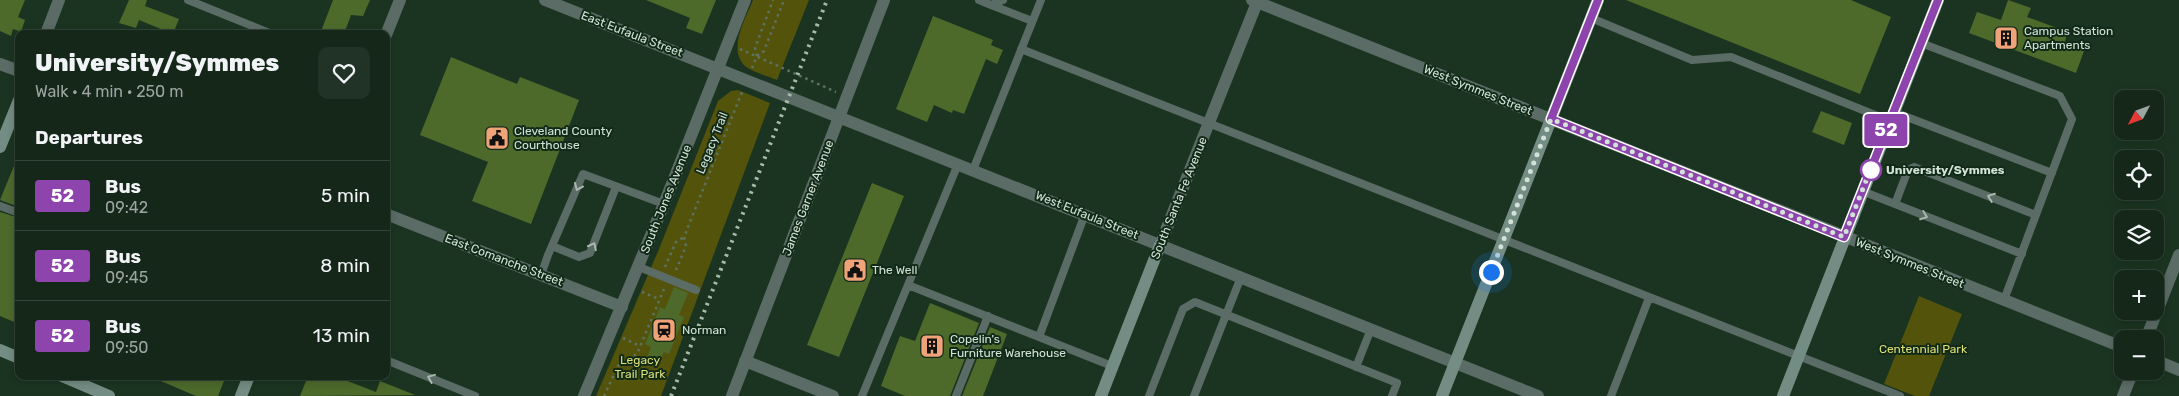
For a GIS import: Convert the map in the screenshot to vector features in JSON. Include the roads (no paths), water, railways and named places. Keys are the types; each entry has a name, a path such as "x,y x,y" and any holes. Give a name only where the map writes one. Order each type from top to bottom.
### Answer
{"street":[{"path":"48,30 59,0"},
{"path":"388,30 400,0"},
{"name":"East Eufaula Street","path":"545,0 566,4 719,68"},
{"name":"South Jones Avenue","path":"584,396 639,267 745,0"},
{"name":"James Garner Avenue","path":"732,396 884,0"},
{"path":"1442,396 1598,0"},
{"path":"1783,396 1938,0"},
{"name":"West Symmes Street","path":"1256,1 2114,344"},
{"name":"South Santa Fe Avenue","path":"1100,396 1256,1"},
{"path":"0,64 15,70"},
{"name":"West Eufaula Street","path":"719,68 1538,396"},
{"path":"0,147 15,110"},
{"name":"East Comanche Street","path":"390,216 622,307"},
{"path":"2150,330 2179,255"},
{"path":"0,350 15,356"},
{"path":"746,361 833,396"},
{"path":"2164,364 2179,370"},
{"path":"71,380 109,396"},
{"path":"241,396 247,380"},
{"path":"2123,396 2129,380"}],"lane":[{"path":"188,0 198,2 263,30"},
{"path":"979,0 1032,21"},
{"path":"992,6 1003,0"},
{"path":"973,170 1041,0"},
{"path":"1591,18 1692,60 1731,57 2052,172"},
{"path":"1921,43 2060,96 2072,119 2004,300"},
{"path":"1021,49 1900,396"},
{"path":"862,396 958,164"},
{"path":"1895,204 1908,170 1914,167 2036,215"},
{"path":"542,275 552,246 583,174 664,204"},
{"path":"552,246 579,257 590,253 616,187"},
{"path":"1862,191 2022,254"},
{"path":"0,206 15,212"},
{"path":"1039,336 1085,214"},
{"path":"639,267 696,290"},
{"path":"1194,396 1241,277"},
{"path":"908,285 1112,366"},
{"path":"1611,396 1649,298"},
{"path":"1149,396 1183,309 1195,302 1397,383 1392,396"},
{"path":"956,396 988,316"},
{"path":"1356,367 1371,329"},
{"path":"390,362 475,396"}],"railway":[{"path":"671,396 827,0"}],"place":[{"name":"Campus Station Apartments","path":"2006,38"},
{"name":"Cleveland County Courthouse","path":"497,138"},
{"name":"University/Symmes","path":"1871,170"},
{"name":"The Well","path":"855,270"},
{"name":"Norman","path":"664,330"},
{"name":"Copelin's Furniture Warehouse","path":"932,346"}],"park label":[{"name":"Centennial Park","path":"1923,349"},
{"name":"Legacy Trail Park","path":"640,367"}]}
